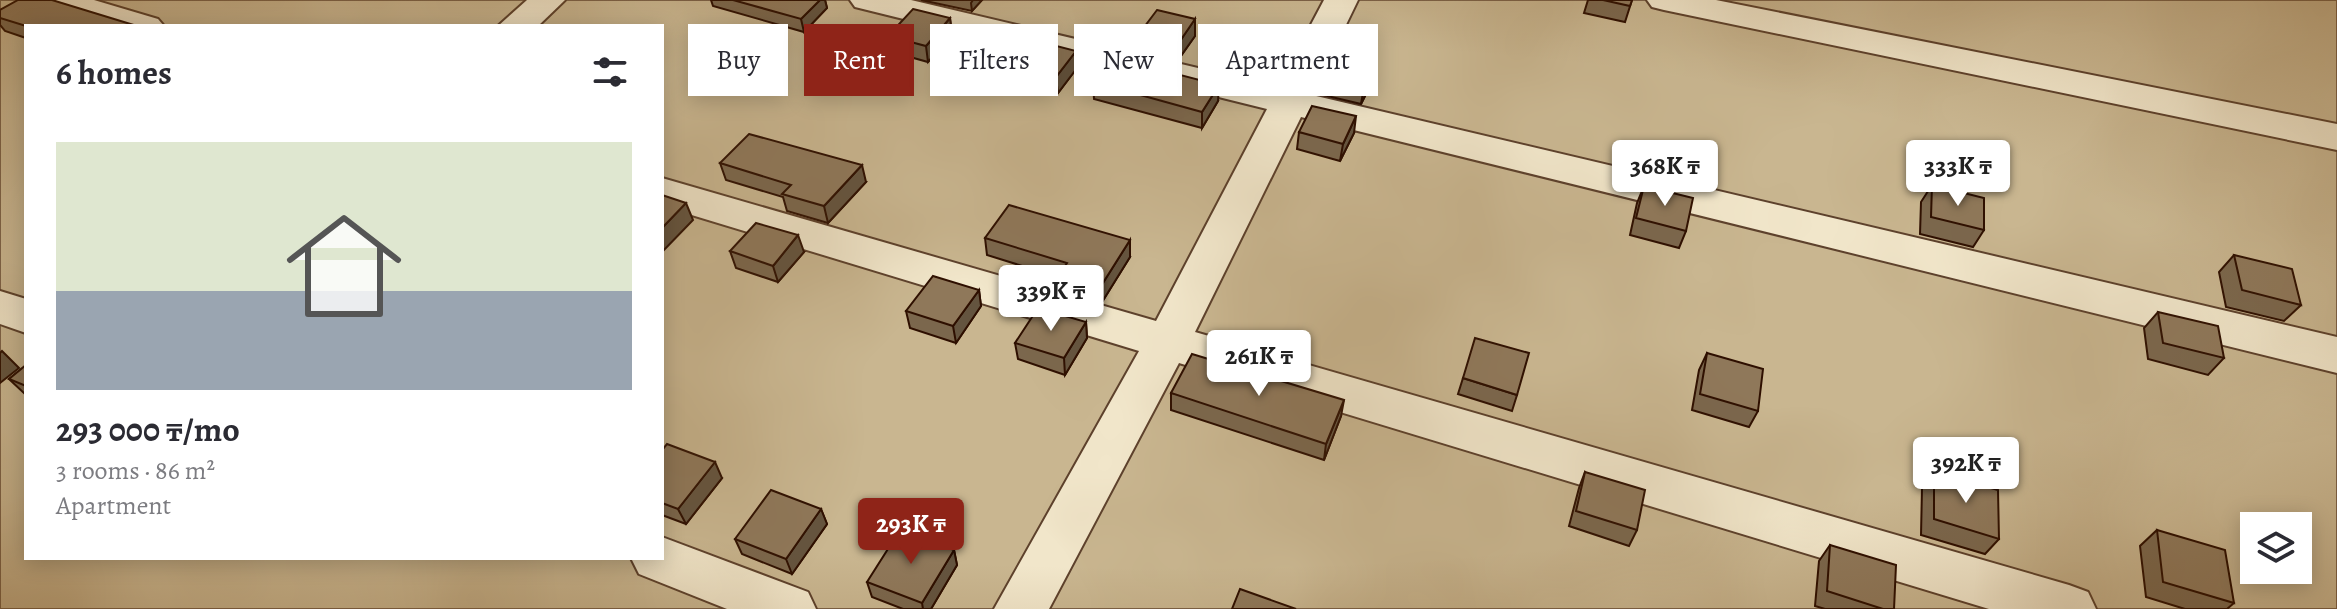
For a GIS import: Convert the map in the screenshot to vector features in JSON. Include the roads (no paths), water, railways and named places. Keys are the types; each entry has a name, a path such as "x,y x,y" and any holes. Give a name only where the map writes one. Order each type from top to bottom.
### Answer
{"street":[{"path":"56,0 139,24"},
{"path":"518,24 548,0"},
{"path":"867,0 2337,355"},
{"path":"1021,609 1168,341 1286,103 1341,0"},
{"path":"1664,0 2337,137"},
{"path":"664,193 2069,609"},
{"path":"0,307 24,315"},
{"path":"662,560 789,609"}]}
